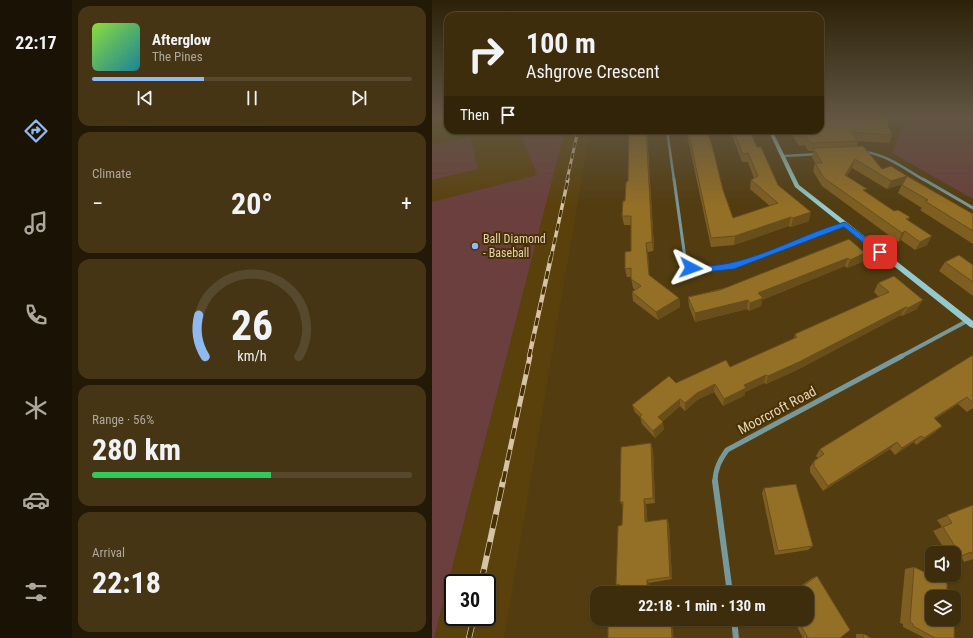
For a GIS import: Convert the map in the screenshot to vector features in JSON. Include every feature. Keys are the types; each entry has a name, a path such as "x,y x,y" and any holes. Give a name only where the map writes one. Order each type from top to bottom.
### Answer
{"street":[{"path":"669,147 685,256 688,265 691,268 705,270 734,266 845,224"},
{"path":"779,147 797,186 970,323"},
{"path":"860,152 874,153 889,159 973,208"},
{"path":"784,156 822,154"},
{"name":"Moorcroft Road","path":"729,586 716,494 715,476 719,462 727,450 970,323"},
{"path":"735,626 736,638"}],"shaded area":[{"path":"432,147 526,147 537,175 432,203"},
{"path":"432,147 472,147 478,169 432,180"},
{"path":"526,147 561,147 451,574 444,574 444,599 434,638 432,638 432,202 537,175"},
{"path":"561,147 587,147 504,638 434,638 444,599 444,626 496,626 496,574 451,574"},
{"path":"894,147 973,147 973,199 892,153"}],"building":[{"path":"629,147 647,147 652,238 652,242 646,243 649,275 679,298 656,312 632,292 641,286 631,279 631,268 625,269 625,252 631,251 631,216 622,216 623,201 625,201 626,182 628,181"},
{"path":"692,147 712,147 723,190 733,218 778,203 751,180 758,176 748,153 743,154 740,147 761,147 778,185 811,212 793,218 791,217 735,236 711,238"},
{"path":"864,147 882,169 891,166 907,176 891,181 855,159 845,175 867,189 863,190 894,211 898,210 910,217 906,219 932,236 920,242 905,231 902,233 824,178 815,163 822,163 813,148"},
{"path":"907,176 973,214 973,231 925,201 928,200 902,185"},
{"path":"849,239 865,253 850,260 848,258 758,293 763,298 750,303 748,300 695,313 688,297 720,290"},
{"path":"959,255 973,265 973,282 945,262"},
{"path":"894,276 923,300 908,308 906,307 799,362 744,385 746,388 724,399 715,384 697,393 685,403 680,399 658,417 663,422 653,431 640,417 642,415 632,405 669,376 676,383 726,360 730,367 797,337 795,334 889,292 878,283"},
{"path":"973,355 973,403 967,397 934,418 942,426 924,438 921,436 902,448 897,442 828,486 814,466 814,461 824,454 820,449"},
{"path":"651,443 653,498 644,499 645,522 667,519 670,577 647,580 647,586 616,585 618,526 622,525 623,502 620,502 621,447"},
{"path":"796,484 813,546 778,551 764,488"},
{"path":"973,505 973,555 971,552 961,556 961,546 955,546 943,527 952,523 947,515"},
{"path":"914,567 925,572 925,582 947,583 947,590 925,590 925,626 954,626 954,638 935,638 913,626 910,622"},
{"path":"817,576 850,630 840,638 808,638 801,626 814,626 814,586 803,586"},
{"path":"608,626 671,626 672,638 608,638"},
{"path":"864,634 871,638 863,638"}],"railway":[{"path":"567,180 574,147"},
{"path":"551,258 568,179"},
{"path":"529,357 551,257"},
{"path":"503,482 530,356"},
{"path":"483,574 503,481"},
{"path":"469,638 472,626"}],"place":[{"name":"Ball Diamond - Baseball","path":"475,246"}],"route":[{"path":"691,268 705,270 734,266 845,224 880,252"}]}
